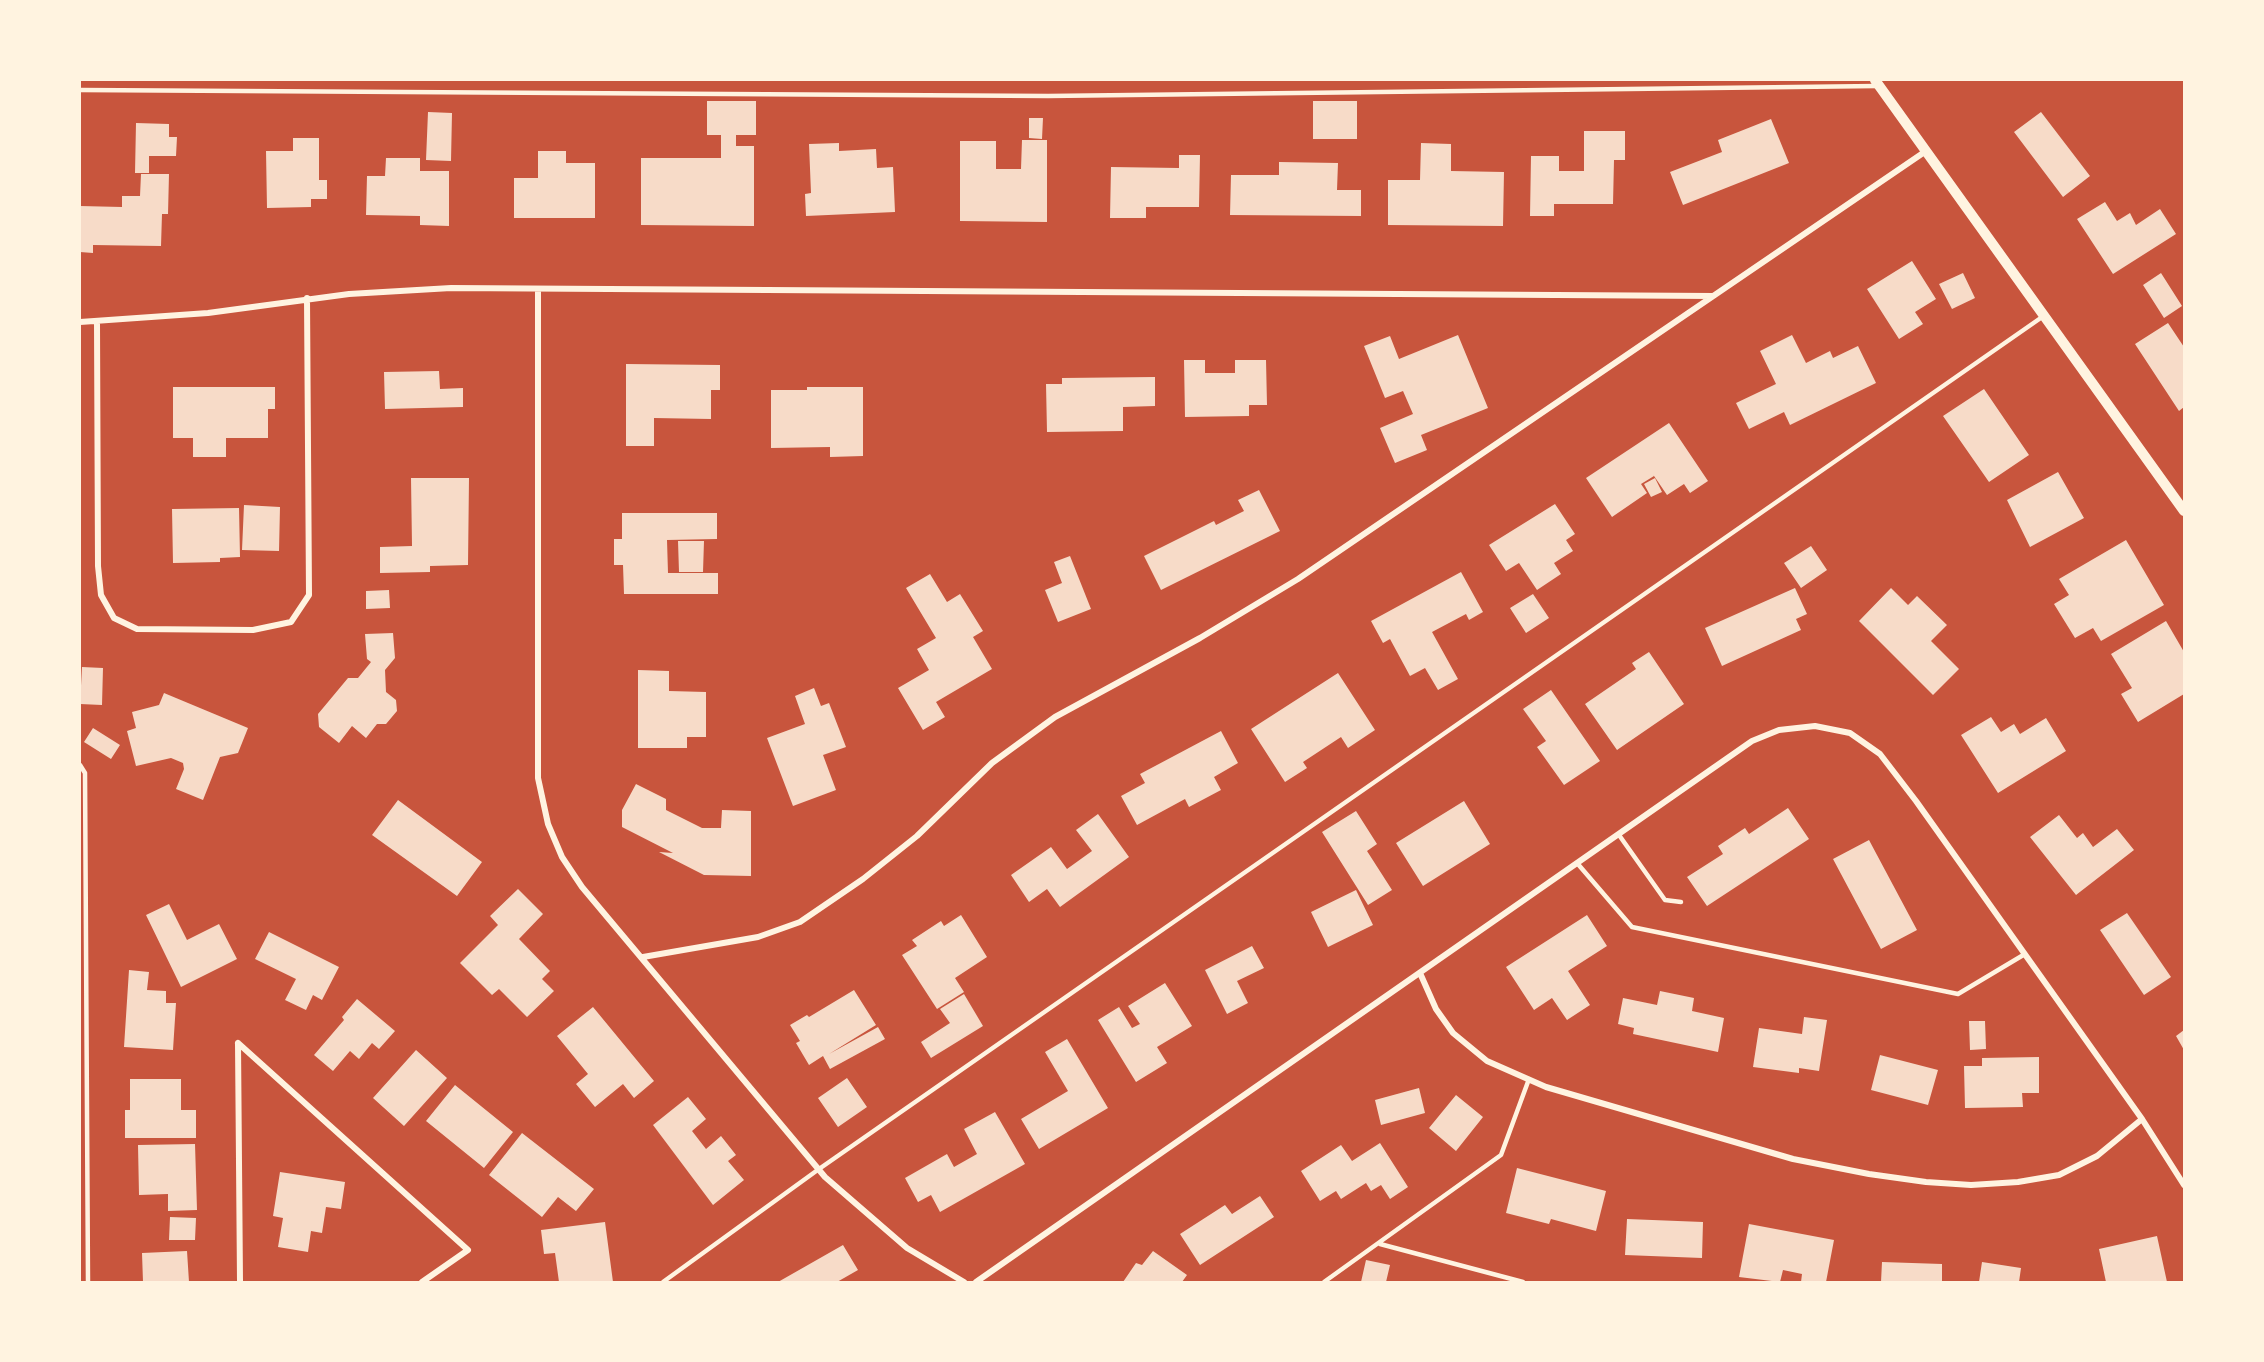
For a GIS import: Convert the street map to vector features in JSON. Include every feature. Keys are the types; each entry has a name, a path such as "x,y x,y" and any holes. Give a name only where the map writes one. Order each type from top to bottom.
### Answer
{"street":[{"path":"1877,83 2181,499 2184,511"},
{"path":"643,957 758,937 800,922 890,858 917,836 992,764 1055,717 1200,638 1298,579 1927,150"},
{"path":"80,322 207,313 307,298 451,288 1713,296"},
{"path":"538,289 538,778 548,824 562,857 582,887 819,1169 907,1248 964,1282"},
{"path":"97,322 98,566 101,595 114,618 136,629 253,630 291,622 309,595 307,298"},
{"path":"976,1282 1752,741 1779,730 1815,726 1851,733 1880,754 2142,1119 2184,1185"},
{"path":"1420,973 1436,1009 1453,1033 1487,1061 1546,1087 1793,1159 1869,1174 1971,1185 2018,1182 2059,1175 2097,1156 2142,1119"},
{"path":"240,1282 238,1043 468,1250 422,1282"}],"lane":[{"path":"80,90 1048,96 1877,83"},
{"path":"663,1282 819,1169 2045,315"},
{"path":"80,765 84,773 85,785 88,1282"},
{"path":"1619,835 1665,900 1681,902"},
{"path":"1576,863 1632,927 1958,994 2025,954"},
{"path":"1324,1282 1501,1155 1529,1079"},
{"path":"1380,1244 1523,1282"}],"building":[{"path":"707,101 756,101 756,135 736,135 736,146 754,146 754,226 641,225 641,158 721,158 721,135 707,135"},
{"path":"1313,101 1357,101 1357,139 1313,139"},
{"path":"428,112 452,113 451,161 426,160"},
{"path":"2041,112 2090,176 2063,197 2014,132"},
{"path":"1029,118 1043,118 1042,139 1029,138"},
{"path":"1771,119 1789,163 1683,205 1670,172 1722,152 1718,140"},
{"path":"136,123 169,124 169,137 177,137 176,156 149,156 149,173 135,173"},
{"path":"1584,131 1625,131 1625,160 1614,160 1613,204 1554,204 1554,216 1530,216 1531,156 1559,156 1559,171 1584,171"},
{"path":"293,138 319,138 319,180 327,180 327,199 311,199 311,207 267,208 266,151 293,151"},
{"path":"1022,140 1047,140 1047,222 960,221 960,141 996,141 996,169 1021,169"},
{"path":"839,143 839,151 876,149 877,168 893,167 895,212 806,216 805,194 811,193 809,144"},
{"path":"1421,143 1451,144 1451,171 1504,172 1503,226 1388,225 1388,180 1420,180"},
{"path":"538,151 566,151 566,163 595,163 595,218 514,218 514,178 538,178"},
{"path":"1179,155 1200,155 1199,207 1146,207 1146,218 1110,218 1111,167 1179,168"},
{"path":"386,158 420,158 420,171 449,171 449,226 420,225 420,216 366,215 367,176 385,176"},
{"path":"1279,162 1338,163 1337,190 1361,190 1361,216 1230,215 1231,175 1279,175"},
{"path":"141,174 169,174 168,214 162,214 161,246 93,245 93,253 80,252 80,206 122,207 122,196 140,196"},
{"path":"2105,202 2117,221 2130,213 2136,225 2160,209 2176,234 2113,274 2077,219"},
{"path":"1912,261 1936,299 1915,312 1923,324 1899,339 1867,289"},
{"path":"1963,273 1975,298 1952,309 1939,284"},
{"path":"2161,273 2182,306 2164,318 2143,285"},
{"path":"2168,323 2184,347 2184,407 2179,411 2135,344"},
{"path":"1458,335 1488,408 1421,435 1427,450 1395,463 1380,428 1413,414 1403,391 1385,398 1364,346 1390,336 1399,359"},
{"path":"1792,335 1806,363 1830,351 1833,358 1858,346 1876,383 1790,425 1784,412 1749,429 1736,403 1776,384 1760,351"},
{"path":"1184,360 1205,360 1205,373 1235,373 1235,360 1266,360 1267,405 1249,405 1249,416 1185,417"},
{"path":"626,364 720,365 720,390 711,390 711,419 654,418 654,446 626,446"},
{"path":"439,371 440,389 463,388 463,407 385,409 384,372"},
{"path":"1155,377 1155,406 1123,407 1123,431 1047,432 1046,384 1062,384 1062,378"},
{"path":"173,387 275,387 275,409 268,409 268,438 226,438 226,457 193,457 193,438 173,438"},
{"path":"807,387 863,387 863,456 830,457 830,447 771,448 771,390 807,390"},
{"path":"1984,389 2029,455 1989,482 1943,416"},
{"path":"1669,423 1708,481 1690,493 1684,484 1667,495 1652,473 1654,476 1641,484 1647,493 1612,517 1586,478"},
{"path":"2058,472 2084,518 2030,547 2007,500"},
{"path":"411,478 469,478 468,565 430,566 430,572 380,573 380,547 412,546"},
{"path":"1655,478 1662,492 1651,497 1644,484"},
{"path":"1259,490 1280,531 1161,590 1144,556 1214,521 1216,525 1244,511 1238,500"},
{"path":"1555,504 1575,534 1566,540 1573,551 1554,563 1561,574 1537,590 1519,563 1506,571 1489,545"},
{"path":"244,505 280,507 279,551 242,550"},
{"path":"239,508 240,557 220,558 220,562 173,563 172,509"},
{"path":"622,513 717,513 717,539 667,540 668,573 718,573 718,594 624,594 623,565 614,565 614,539 622,539"},
{"path":"2126,540 2164,605 2101,641 2093,628 2075,638 2054,604 2069,595 2059,579"},
{"path":"678,541 704,541 703,572 679,572"},
{"path":"1811,546 1827,570 1801,588 1784,563"},
{"path":"1070,556 1091,609 1058,622 1045,590 1062,583 1054,562"},
{"path":"1461,572 1483,612 1469,620 1466,614 1432,632 1458,679 1438,690 1425,668 1410,676 1390,639 1383,643 1371,621"},
{"path":"930,574 947,602 960,594 983,631 973,637 992,669 936,702 945,717 923,730 898,688 929,670 917,649 936,638 906,588"},
{"path":"1795,588 1807,614 1796,619 1801,630 1722,666 1705,628"},
{"path":"1891,588 1908,605 1917,596 1947,625 1931,641 1959,669 1933,695 1859,621"},
{"path":"389,590 390,608 366,609 366,591"},
{"path":"1533,594 1549,618 1526,633 1510,608"},
{"path":"2166,621 2184,652 2184,694 2138,722 2121,694 2132,688 2111,654"},
{"path":"393,633 395,658 385,670 386,692 396,700 397,711 386,724 377,724 366,738 352,726 339,743 319,727 318,714 348,678 358,678 371,662 367,659 365,634"},
{"path":"1649,652 1684,704 1617,750 1585,704 1636,669 1632,663"},
{"path":"82,667 103,668 102,705 80,704"},
{"path":"638,670 669,671 669,691 706,692 706,737 687,737 687,748 638,748"},
{"path":"1338,673 1375,730 1348,748 1341,737 1303,762 1307,768 1285,782 1251,729"},
{"path":"814,688 821,706 829,703 846,747 823,755 836,790 793,806 767,738 805,724 795,696"},
{"path":"1551,690 1600,761 1564,785 1537,747 1546,741 1523,709"},
{"path":"164,693 248,728 238,753 220,757 203,800 176,789 184,769 183,763 171,758 136,766 127,731 136,728 132,712 159,705"},
{"path":"1991,717 2001,732 2014,724 2020,734 2046,718 2066,751 1998,793 1961,735"},
{"path":"93,728 120,745 111,759 84,742"},
{"path":"1221,731 1238,763 1214,777 1221,790 1189,807 1185,799 1137,825 1121,796 1145,783 1140,774"},
{"path":"636,784 666,799 666,810 702,828 721,828 722,810 751,811 751,876 704,875 659,852 673,853 622,827 622,810"},
{"path":"398,800 482,862 457,896 372,835"},
{"path":"1464,801 1490,844 1423,886 1396,843"},
{"path":"1788,808 1809,839 1707,906 1687,877 1723,854 1718,846 1745,828 1749,834"},
{"path":"1356,811 1377,844 1367,851 1392,890 1368,905 1322,832"},
{"path":"1098,814 1129,857 1060,907 1047,889 1029,902 1011,875 1051,847 1067,869 1092,851 1076,830"},
{"path":"2059,815 2077,838 2083,833 2093,847 2117,829 2134,850 2076,895 2030,837"},
{"path":"1869,840 1917,930 1881,949 1833,859"},
{"path":"518,889 543,914 519,939 550,971 542,979 554,991 527,1017 499,989 492,995 460,963 498,925 490,916"},
{"path":"1356,890 1373,925 1328,947 1311,912"},
{"path":"169,904 187,940 219,924 237,959 181,987 146,915"},
{"path":"2127,913 2171,977 2144,995 2100,930"},
{"path":"961,915 987,957 955,978 964,992 937,1009 902,955 917,946 912,940 941,921 944,926"},
{"path":"1587,915 1607,946 1568,971 1590,1005 1567,1020 1552,998 1534,1010 1506,967"},
{"path":"269,932 339,967 322,1000 313,995 306,1010 285,1000 296,979 255,959"},
{"path":"1252,946 1264,968 1237,981 1248,1003 1227,1014 1205,970"},
{"path":"129,970 149,972 147,990 166,991 166,1003 176,1003 173,1050 124,1047"},
{"path":"1165,983 1192,1026 1157,1047 1167,1063 1136,1082 1098,1020 1119,1007 1132,1028 1140,1024 1128,1006"},
{"path":"854,990 876,1025 829,1054 878,1027 885,1039 830,1069 823,1056 809,1065 796,1043 800,1041 790,1025 807,1015 809,1017"},
{"path":"1660,991 1694,998 1692,1011 1724,1018 1718,1052 1633,1034 1634,1028 1618,1024 1623,998 1657,1005"},
{"path":"964,994 983,1026 931,1058 921,1042 950,1023 940,1009"},
{"path":"357,999 395,1031 379,1049 372,1043 359,1059 350,1051 333,1071 314,1055 344,1020 342,1017"},
{"path":"593,1007 654,1081 634,1098 623,1084 595,1107 576,1084 588,1074 557,1036"},
{"path":"1804,1017 1827,1020 1819,1071 1799,1068 1799,1073 1753,1067 1759,1028 1802,1034"},
{"path":"1969,1021 1985,1021 1986,1049 1970,1050"},
{"path":"2184,1030 2184,1050 2176,1036"},
{"path":"1067,1039 1108,1108 1039,1149 1021,1119 1068,1091 1045,1052"},
{"path":"416,1050 447,1078 404,1126 373,1098"},
{"path":"1880,1055 1938,1070 1928,1105 1871,1090"},
{"path":"2039,1057 2039,1093 2022,1093 2023,1107 1965,1108 1964,1066 1982,1066 1982,1058"},
{"path":"847,1078 867,1107 838,1127 818,1098"},
{"path":"130,1079 181,1079 181,1110 196,1110 196,1138 125,1138 125,1110 130,1110"},
{"path":"455,1085 513,1132 484,1168 426,1121"},
{"path":"1419,1088 1425,1113 1381,1125 1375,1100"},
{"path":"1456,1095 1483,1117 1456,1151 1429,1128"},
{"path":"688,1097 706,1119 692,1131 706,1149 721,1136 736,1155 728,1161 744,1180 713,1205 653,1125"},
{"path":"995,1112 1025,1164 940,1212 931,1195 918,1202 905,1178 947,1154 954,1167 977,1154 964,1129"},
{"path":"522,1133 594,1189 576,1211 558,1197 542,1217 489,1175"},
{"path":"1380,1143 1408,1187 1390,1199 1381,1185 1371,1191 1366,1183 1341,1199 1336,1191 1320,1201 1301,1171 1341,1145 1352,1161"},
{"path":"195,1144 197,1210 168,1211 168,1194 139,1195 138,1145"},
{"path":"1517,1168 1606,1191 1596,1231 1551,1219 1549,1224 1506,1213"},
{"path":"280,1172 345,1182 341,1209 326,1207 322,1233 311,1231 308,1252 278,1247 283,1218 273,1216"},
{"path":"1260,1196 1274,1217 1200,1265 1180,1234 1225,1205 1232,1214"},
{"path":"170,1217 196,1218 195,1240 169,1240"},
{"path":"1627,1219 1703,1222 1702,1258 1625,1255"},
{"path":"605,1222 613,1282 559,1282 555,1253 544,1254 541,1230"},
{"path":"1749,1224 1834,1240 1826,1282 1801,1282 1802,1274 1783,1270 1780,1282 1739,1277"},
{"path":"2157,1236 2167,1282 2106,1282 2099,1249"},
{"path":"843,1245 858,1270 837,1282 778,1282"},
{"path":"187,1251 189,1282 143,1282 142,1253"},
{"path":"1153,1251 1187,1275 1182,1282 1123,1282 1136,1263 1142,1265"},
{"path":"1366,1260 1390,1265 1386,1282 1361,1282"},
{"path":"1882,1262 1942,1264 1942,1282 1881,1282"},
{"path":"1982,1262 2021,1268 2019,1282 1979,1282"}]}
